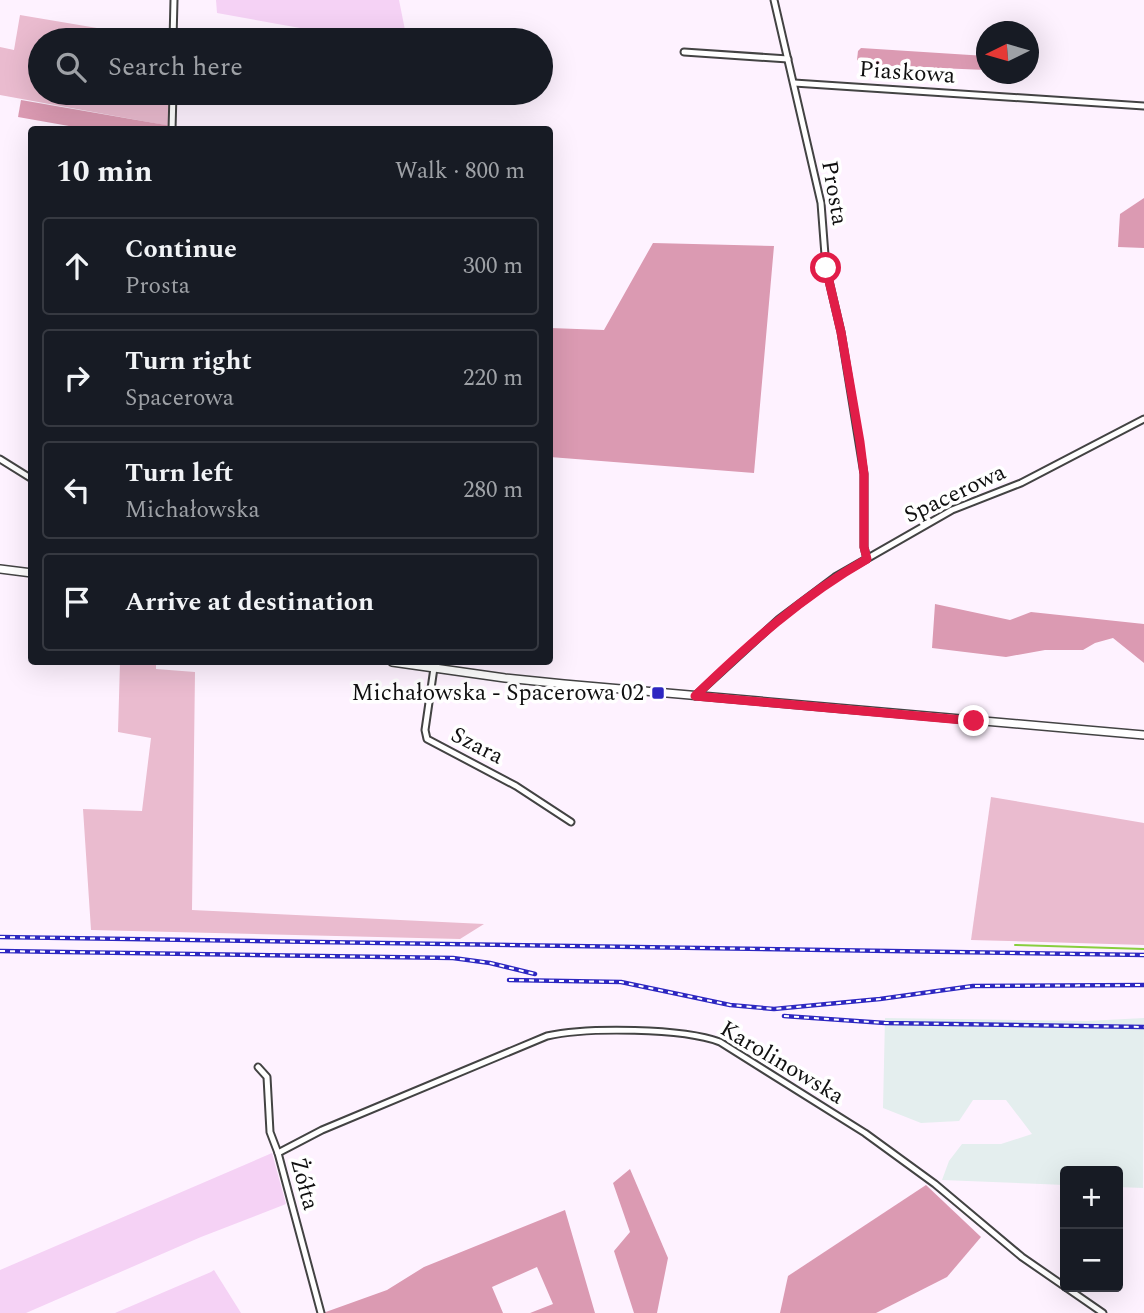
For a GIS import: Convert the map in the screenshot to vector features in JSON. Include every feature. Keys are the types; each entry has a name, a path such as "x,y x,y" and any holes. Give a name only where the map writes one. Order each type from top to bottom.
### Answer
{"street":[{"path":"173,28 174,0"},
{"name":"Prosta","path":"774,0 821,203 826,268 841,332 860,442 864,474 864,547 867,559"},
{"path":"684,52 788,59"},
{"name":"Piaskowa","path":"794,83 1144,106"},
{"path":"172,126 173,105"},
{"name":"Spacerowa","path":"695,696 779,619 829,581 952,510 1021,483 1144,419"},
{"path":"0,459 28,476"},
{"path":"0,569 28,572"},
{"path":"413,665 505,678 1144,735"},
{"name":"Szara","path":"434,668 424,733 427,739 516,786 571,822"},
{"name":"Karolinowska","path":"278,1153 322,1130 547,1036 566,1032 626,1031 703,1036 720,1042 864,1133 934,1184 1022,1257 1103,1313"},
{"name":"Żółta","path":"258,1067 267,1077 271,1140 278,1153 321,1313"}],"shaded area":[{"path":"216,0 399,0 405,28 300,28 217,13"},
{"path":"20,15 97,28 28,28 28,100 0,95 0,47 14,50"},
{"path":"861,48 976,55 976,70 866,65 857,60"},
{"path":"21,100 28,101 28,105 50,105 172,126 69,126 18,117"},
{"path":"55,105 170,105 170,126"},
{"path":"1144,198 1144,248 1118,247 1120,214"},
{"path":"653,243 774,246 754,473 553,457 553,328 604,330"},
{"path":"935,604 1010,620 1031,612 1144,624 1144,663 1113,638 1083,650 1045,650 1006,657 932,648"},
{"path":"120,665 156,665 156,669 195,672 192,910 484,924 460,939 91,930 83,809 142,811 151,738 118,732"},
{"path":"991,797 1144,823 1144,945 971,940"},
{"path":"885,1018 1087,1021 1144,1018 1143,1188 1123,1187 1123,1166 1060,1166 1060,1185 942,1180 949,1161 962,1144 1001,1144 1032,1134 1006,1100 973,1100 959,1121 921,1123 883,1108"},
{"path":"272,1153 286,1204 201,1237 26,1313 0,1313 0,1270"},
{"path":"630,1169 668,1258 657,1313 634,1313 614,1251 630,1232 613,1183"},
{"path":"926,1185 981,1237 947,1277 876,1313 780,1313 788,1276"},
{"path":"565,1210 595,1313 530,1313 553,1304 537,1267 492,1287 503,1313 323,1313 387,1290 424,1267"},
{"path":"214,1270 241,1313 115,1313 211,1272"}],"waterway":[{"path":"1015,945 1144,949"}],"railway":[{"path":"0,937 1144,955"},
{"path":"0,951 453,958 490,963 535,974"},
{"path":"509,980 621,982 730,1005 774,1009 880,999 973,986 1144,985"},
{"path":"784,1016 885,1023 1144,1027"}],"place":[{"name":"Michałowska - Spacerowa 02","path":"658,693"}],"route":[{"path":"826,268 841,332 860,442 866,509 864,555 867,559 829,581 779,619 695,696 974,721"}]}
